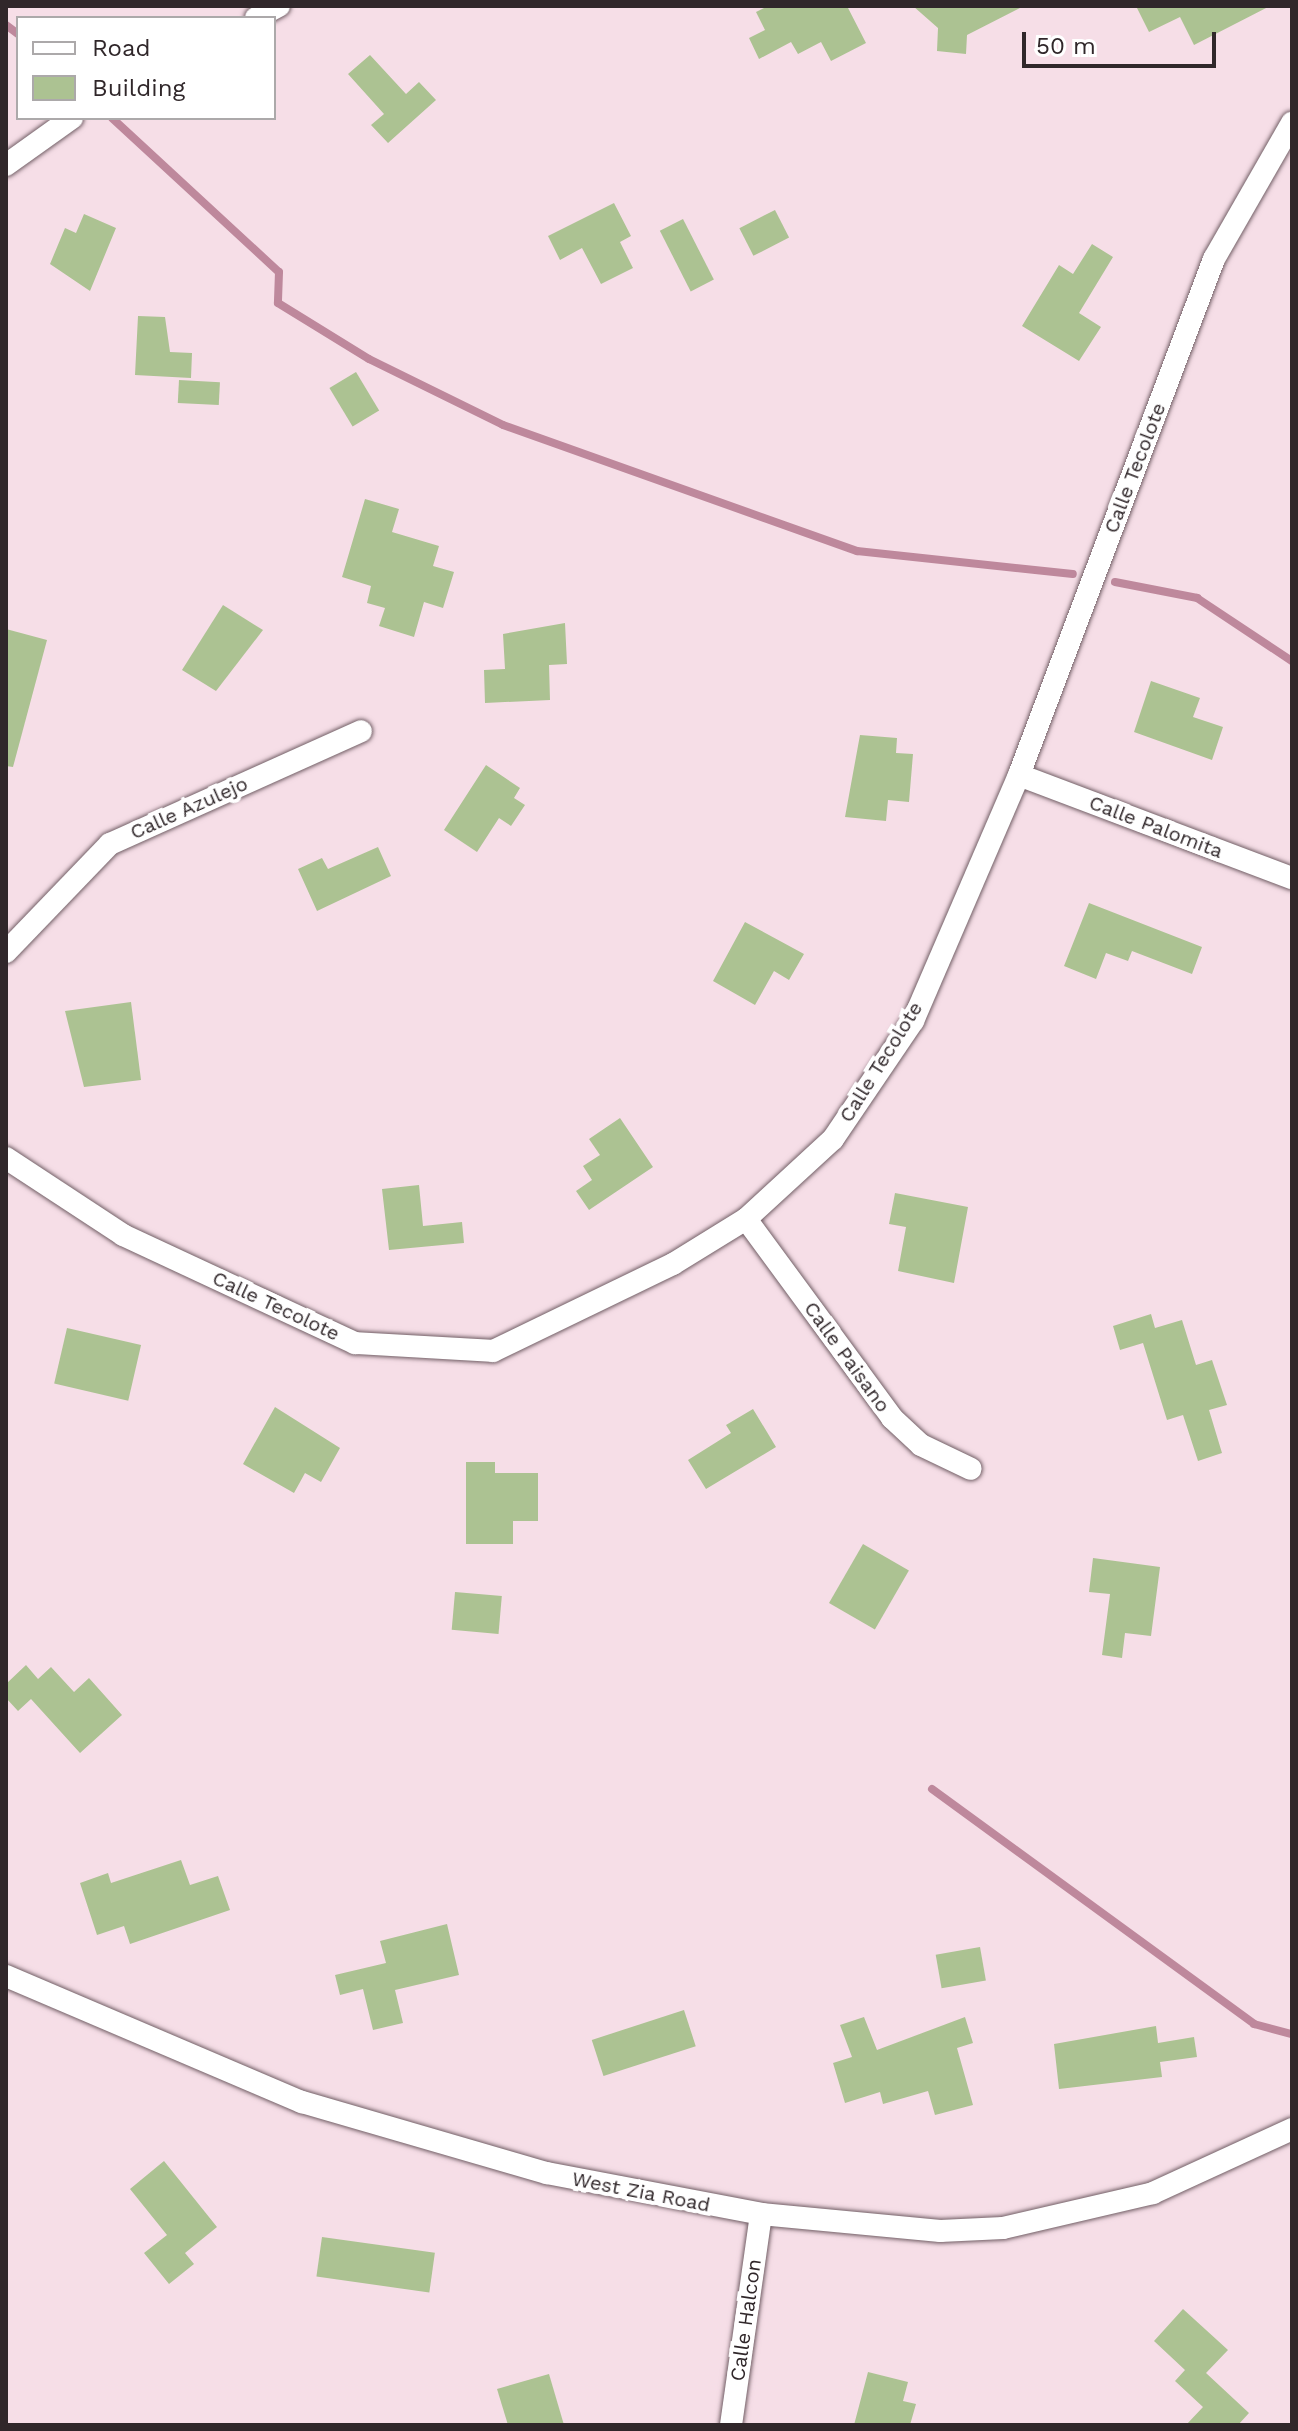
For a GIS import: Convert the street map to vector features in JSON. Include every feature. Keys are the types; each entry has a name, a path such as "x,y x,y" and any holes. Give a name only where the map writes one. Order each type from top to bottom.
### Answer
{"street":[{"path":"260,16 279,6"},
{"path":"6,165 69,120"},
{"name":"Calle Tecolote","path":"6,1158 123,1235 355,1343 493,1351 673,1264 746,1219 833,1139 913,1021 1019,775 1214,259 1292,123"},
{"name":"Calle Azulejo","path":"6,952 110,844 361,731"},
{"name":"Calle Palomita","path":"1019,775 1292,878"},
{"name":"Calle Paisano","path":"746,1219 892,1418 921,1445 971,1469"},
{"name":"West Zia Road","path":"6,1976 302,2102 547,2173 761,2214 940,2231 1003,2228 1153,2193 1292,2129"},
{"name":"Calle Halcon","path":"731,2425 761,2214"}],"building":[{"path":"768,6 847,6 866,43 831,61 821,42 798,54 791,42 759,59 749,38 765,30 756,12"},
{"path":"913,6 1024,6 967,35 966,54 937,51 938,28"},
{"path":"1136,6 1270,6 1194,45 1180,17 1149,32"},
{"path":"370,55 406,94 419,82 436,100 388,143 371,125 384,114 348,74"},
{"path":"614,203 631,236 620,242 633,268 601,284 582,248 560,260 548,236"},
{"path":"775,210 789,238 753,256 739,228"},
{"path":"84,214 116,228 90,291 50,264 65,228 76,233"},
{"path":"683,219 714,280 691,291 660,231"},
{"path":"1092,244 1113,257 1079,313 1101,327 1079,361 1022,326 1059,265 1073,274"},
{"path":"138,316 165,317 170,352 192,353 191,378 135,375"},
{"path":"356,372 379,411 353,427 329,388"},
{"path":"179,380 220,382 219,405 178,403"},
{"path":"365,499 399,509 392,532 439,546 433,566 454,572 443,608 424,602 414,637 379,626 385,608 367,603 371,586 342,577"},
{"path":"223,605 263,630 216,691 182,670"},
{"path":"565,623 567,664 549,665 550,700 485,703 484,670 505,669 503,634"},
{"path":"6,629 47,640 13,767 6,766"},
{"path":"1151,681 1200,698 1193,717 1223,727 1212,760 1134,732"},
{"path":"860,735 897,738 896,753 913,754 909,802 888,800 886,821 845,817"},
{"path":"486,765 520,788 514,798 525,805 511,826 499,818 477,852 444,830"},
{"path":"378,847 391,876 317,911 298,869 322,858 328,869"},
{"path":"1089,903 1202,947 1192,974 1132,951 1128,961 1106,953 1096,979 1064,966"},
{"path":"745,922 804,954 789,980 774,971 755,1005 713,981"},
{"path":"131,1002 141,1080 84,1087 65,1011"},
{"path":"620,1118 653,1167 589,1210 576,1191 592,1180 583,1166 600,1155 589,1139"},
{"path":"419,1185 423,1226 462,1222 464,1243 389,1250 382,1189"},
{"path":"895,1193 968,1207 954,1283 898,1271 906,1227 889,1224"},
{"path":"1151,1314 1155,1328 1182,1320 1196,1365 1212,1360 1227,1405 1209,1410 1222,1453 1198,1461 1183,1415 1167,1420 1143,1343 1120,1350 1113,1326"},
{"path":"67,1328 141,1345 128,1401 54,1384"},
{"path":"275,1407 340,1448 321,1482 305,1473 294,1493 243,1464"},
{"path":"753,1409 776,1447 706,1489 688,1460 731,1433 726,1425"},
{"path":"466,1462 495,1462 495,1473 538,1473 538,1521 513,1521 513,1544 466,1544"},
{"path":"863,1544 909,1570 875,1629 829,1603"},
{"path":"1093,1558 1160,1567 1151,1636 1125,1633 1122,1658 1102,1655 1110,1594 1089,1592"},
{"path":"455,1592 502,1596 499,1634 452,1630"},
{"path":"26,1665 38,1679 51,1667 74,1692 89,1678 122,1715 80,1753 31,1699 18,1711 6,1698 6,1684"},
{"path":"181,1860 190,1885 218,1876 230,1910 130,1944 124,1926 97,1935 80,1883 108,1873 111,1883"},
{"path":"447,1924 459,1975 395,1990 403,2023 373,2030 363,1989 340,1995 335,1975 386,1963 380,1941"},
{"path":"980,1947 986,1980 942,1988 936,1955"},
{"path":"684,2010 696,2046 603,2076 592,2040"},
{"path":"864,2017 877,2050 965,2017 973,2043 957,2048 973,2105 935,2115 928,2091 883,2104 880,2092 845,2103 833,2063 852,2057 840,2025"},
{"path":"1156,2026 1158,2043 1194,2037 1197,2057 1160,2062 1162,2077 1059,2089 1054,2044"},
{"path":"164,2161 217,2227 185,2253 194,2264 169,2284 144,2253 167,2235 130,2189"},
{"path":"322,2237 435,2253 429,2292 316,2277"},
{"path":"1183,2309 1228,2350 1206,2373 1249,2413 1238,2425 1186,2425 1203,2407 1175,2381 1185,2370 1154,2341"},
{"path":"868,2372 908,2382 903,2401 916,2404 910,2425 854,2425"},
{"path":"549,2374 564,2425 508,2425 497,2389"}],"waterway":[{"path":"6,25 16,32"},
{"path":"114,120 279,272 278,303 369,359 503,425 857,551 1073,574"},
{"path":"1115,582 1197,598 1292,661"},
{"path":"932,1789 1254,2024 1292,2034"}]}
